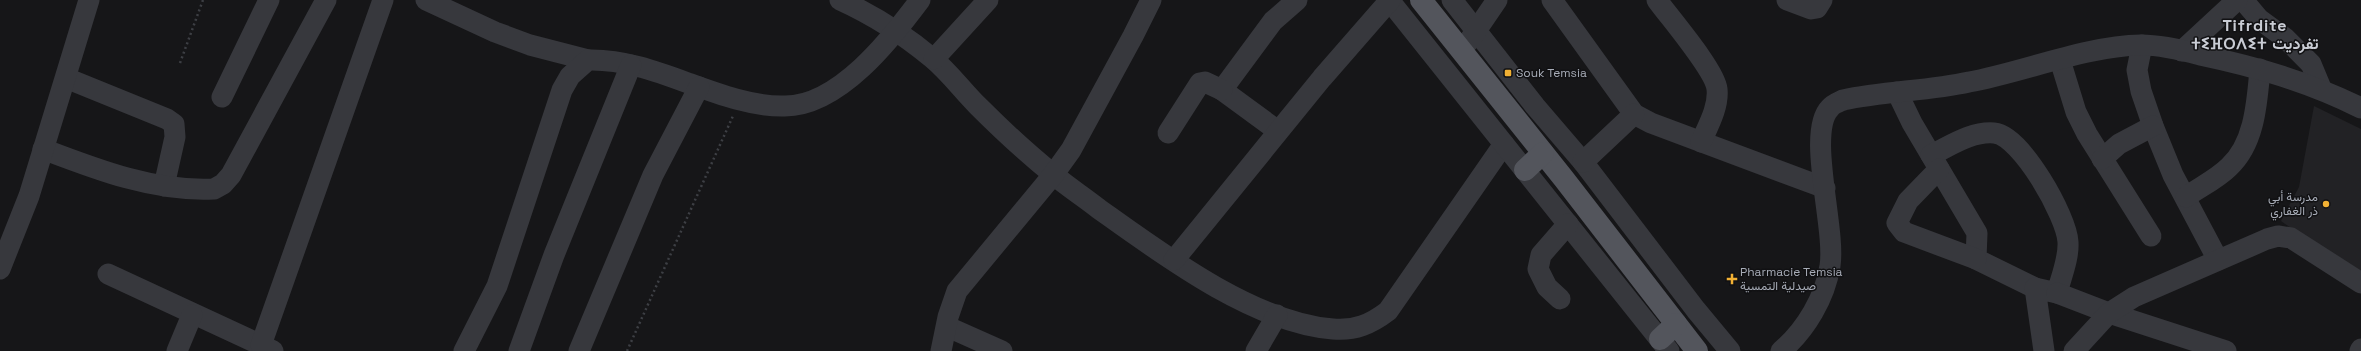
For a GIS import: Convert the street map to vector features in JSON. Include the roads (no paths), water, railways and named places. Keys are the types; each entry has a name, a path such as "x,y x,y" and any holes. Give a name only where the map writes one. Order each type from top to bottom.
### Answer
{"main road":[{"path":"1421,0 1544,153 1697,351"},
{"path":"1525,170 1544,153"},
{"path":"1659,347 1676,324"}],"street":[{"path":"0,269 29,196 89,0"},
{"path":"222,97 269,0"},
{"path":"44,149 99,171 164,186 214,189 223,184 231,174 326,0"},
{"path":"108,274 192,315 267,348 383,0"},
{"path":"426,0 495,32 530,45 588,60 605,59 631,65 699,87 768,106 803,104 824,95 852,76 898,30 920,0"},
{"path":"840,0 864,5 898,30 934,59 978,106 1053,175 1126,229 1231,294 1277,315 1313,326 1334,329 1355,328 1373,323 1388,311 1401,295 1504,144"},
{"path":"934,59 988,0"},
{"path":"941,351 948,327 948,317 957,291 1053,175 1074,143 1133,36 1151,0"},
{"path":"1222,90 1274,21 1297,0"},
{"path":"1174,260 1278,131 1390,0 1568,224 1659,347"},
{"path":"1452,0 1535,106 1583,162 1696,310 1730,351"},
{"path":"1462,52 1497,0"},
{"path":"1657,0 1702,61 1717,88 1714,109 1701,142"},
{"path":"1787,0 1811,9 1817,8 1822,0"},
{"path":"2182,50 2237,0"},
{"path":"2243,0 2259,19 2285,38 2311,64 2321,88"},
{"path":"1557,2 1634,114 1651,123 1825,188"},
{"path":"2142,45 2137,70 2141,91 2153,126 2173,175 2218,260"},
{"path":"1781,351 1806,322 1818,302 1827,280 1832,246 1820,138 1826,112 1843,100 1967,83 2010,74 2107,49 2142,45 2182,50 2260,69 2321,88 2361,108"},
{"path":"464,351 497,286 562,90 570,76 588,60"},
{"path":"2060,60 2076,112 2102,159 2151,236"},
{"path":"519,351 554,255 631,65"},
{"path":"2186,197 2228,169 2243,150 2250,133 2256,103 2260,69"},
{"path":"66,78 167,119 174,124 175,137 164,186"},
{"path":"1168,132 1200,83 1205,82 1222,90 1278,131"},
{"path":"579,351 653,175 699,87"},
{"path":"1897,92 1912,123 1977,233 1976,259"},
{"path":"1583,162 1634,114"},
{"path":"2102,159 2119,144 2153,126"},
{"path":"2057,293 2068,252 2068,241 2057,208 2024,155 2008,139 1994,133 1963,139 1935,162 1898,217 1896,223 1898,228 1904,232 1976,259 2035,288 2057,293 2109,313 2226,351"},
{"path":"1560,300 1547,287 1538,269 1541,255 1568,224"},
{"path":"2074,351 2109,313 2134,297 2267,238 2285,236 2302,244 2361,283"},
{"path":"2035,288 2044,351"},
{"path":"177,351 192,315"},
{"path":"1256,351 1277,315"},
{"path":"948,327 1002,351"}],"place":[{"name":"Souk Temsia","path":"1508,73"},
{"name":"مدرسة أبي ذر الغفاري","path":"2326,204"},
{"name":"Pharmacie Temsia صيدلية التمسية","path":"1732,279"}],"district":[{"name":"Tifrdite ⵜⵉⴼⵔⴷⵉⵜ تفرديت","path":"2255,34"}]}
